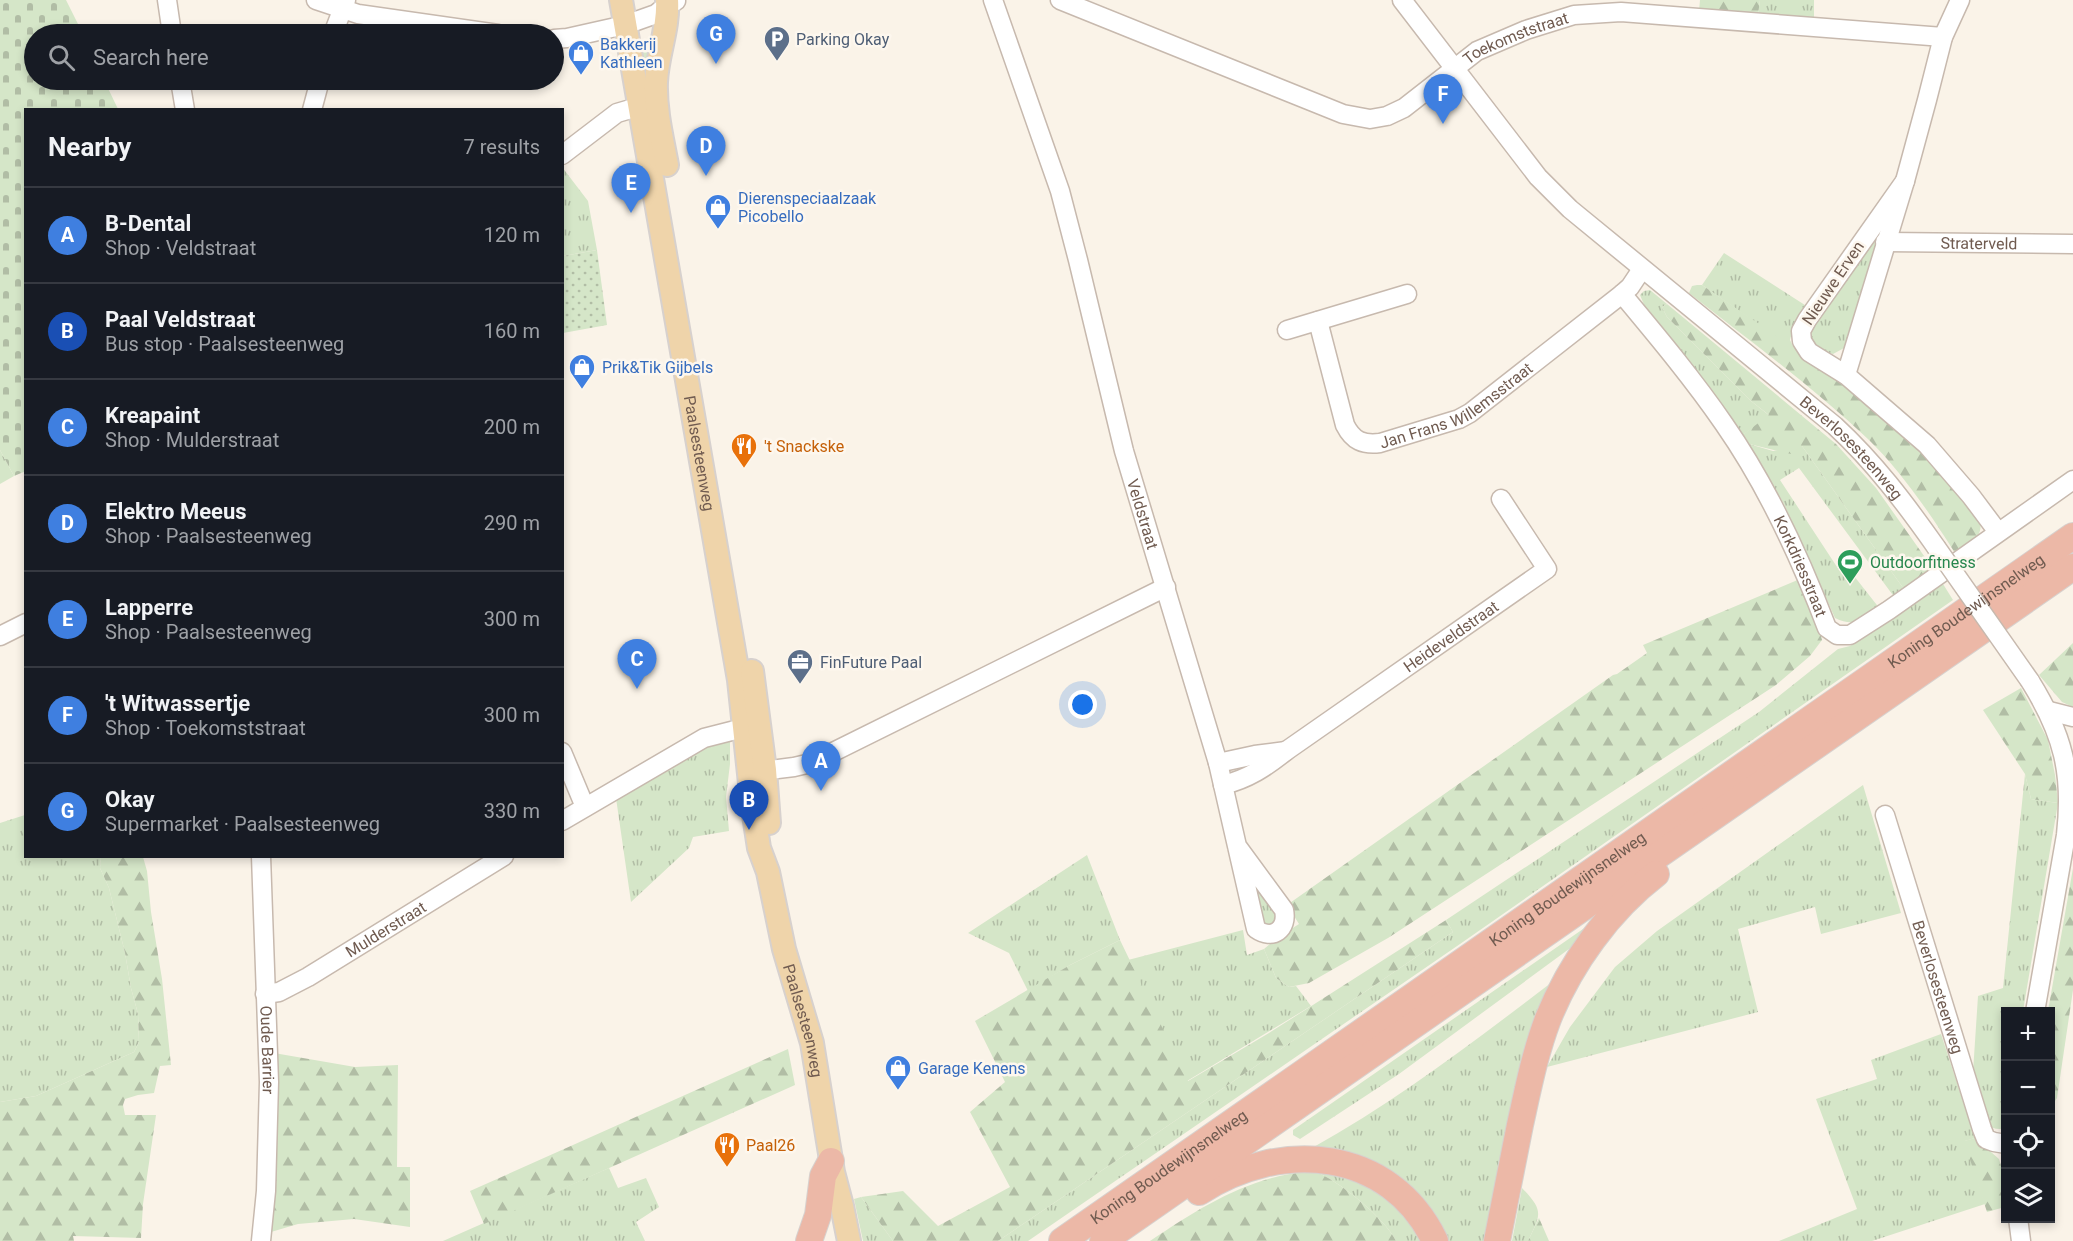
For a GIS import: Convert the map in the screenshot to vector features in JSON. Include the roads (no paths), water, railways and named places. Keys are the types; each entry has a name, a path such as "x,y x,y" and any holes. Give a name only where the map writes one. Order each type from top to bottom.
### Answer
{"highway":[{"name":"Koning Boudewijnsnelweg","path":"1062,1241 2073,536"},
{"name":"Koning Boudewijnsnelweg","path":"1103,1241 2073,567"},
{"path":"1497,1241 1532,1068 1548,1018 1568,978 1594,938 1633,893 1666,866 1678,842"},
{"path":"1124,1241 1212,1183 1227,1176 1275,1162 1311,1158 1339,1162 1364,1171 1392,1188 1414,1209 1435,1241"},
{"path":"808,1241 818,1215 823,1176 832,1166"}],"main road":[{"name":"Paalsesteenweg","path":"621,0 625,25 648,104 739,680 751,726 757,771 769,821 768,872 784,949 812,1043 832,1166 849,1241"},
{"name":"Paalsesteenweg","path":"648,104 656,80 670,2"},
{"name":"Paalsesteenweg","path":"832,1166 831,1213 835,1241"}],"street":[{"path":"166,0 170,24"},
{"path":"316,0 345,4 358,14 428,24"},
{"name":"Veldstraat","path":"993,0 1060,191 1124,451 1166,587"},
{"name":"Toekomststraat","path":"1060,0 1343,114 1370,119 1387,116 1404,108 1477,51 1516,34 1574,15 1621,12 1942,37"},
{"name":"Beverlosesteenweg","path":"1402,0 1538,177 1570,209 1835,426 1861,450 1904,500 2049,711 2062,746 2071,792 2070,812 2036,1007"},
{"name":"Nieuwe Erven","path":"1846,375 1905,181 1942,37 1960,0"},
{"path":"564,38 625,25 656,14 670,2"},
{"path":"337,24 345,4"},
{"path":"182,90 186,108"},
{"path":"313,108 317,90"},
{"path":"564,153 617,113 648,104"},
{"name":"Nieuwe Erven","path":"1905,181 1813,310 1801,332 1802,341 1809,352 1846,375 1927,446 1971,496 1998,532"},
{"name":"Straterveld","path":"1885,242 2073,244"},
{"name":"Jan Frans Willemsstraat","path":"1318,321 1345,425 1354,438 1370,444 1470,413 1622,294 1630,287 1642,269"},
{"path":"1287,330 1407,294"},
{"name":"Korkdriesstraat","path":"1622,294 1725,424 1766,493 1801,560 1827,628 1837,635 1850,635 1889,610 2073,480"},
{"name":"Heideveldstraat","path":"1286,751 1547,569 1501,499"},
{"path":"757,771 811,763 1166,587 1218,764 1237,846"},
{"path":"0,636 24,624"},
{"path":"2049,711 2073,717"},
{"path":"564,820 704,738 751,726"},
{"path":"1218,764 1255,755 1286,751"},
{"path":"1223,785 1242,781 1264,769 1286,751"},
{"path":"564,757 585,807"},
{"name":"Beverlosesteenweg","path":"1885,815 1982,1130 1986,1139 2001,1144"},
{"name":"Oude Barrier","path":"261,858 269,1082 266,1191 261,1241"},
{"name":"Mulderstraat","path":"265,994 279,992 308,977 501,858"},
{"path":"2019,1223 2021,1241"}],"place":[{"name":"Parking Okay","path":"777,62"},
{"name":"Okay","path":"716,64"},
{"name":"Bakkerij Kathleen","path":"581,76"},
{"name":"'t Witwassertje","path":"1443,124"},
{"name":"Elektro Meeus","path":"706,176"},
{"name":"Lapperre","path":"631,213"},
{"name":"Dierenspeciaalzaak Picobello","path":"718,230"},
{"name":"Prik&Tik Gijbels","path":"582,390"},
{"name":"'t Snackske","path":"744,469"},
{"name":"Outdoorfitness","path":"1850,585"},
{"name":"FinFuture Paal","path":"800,685"},
{"name":"Kreapaint","path":"637,689"},
{"name":"B-Dental","path":"821,791"},
{"name":"Paal Veldstraat","path":"749,830"},
{"name":"Garage Kenens","path":"898,1091"},
{"name":"Paal26","path":"727,1168"}]}
